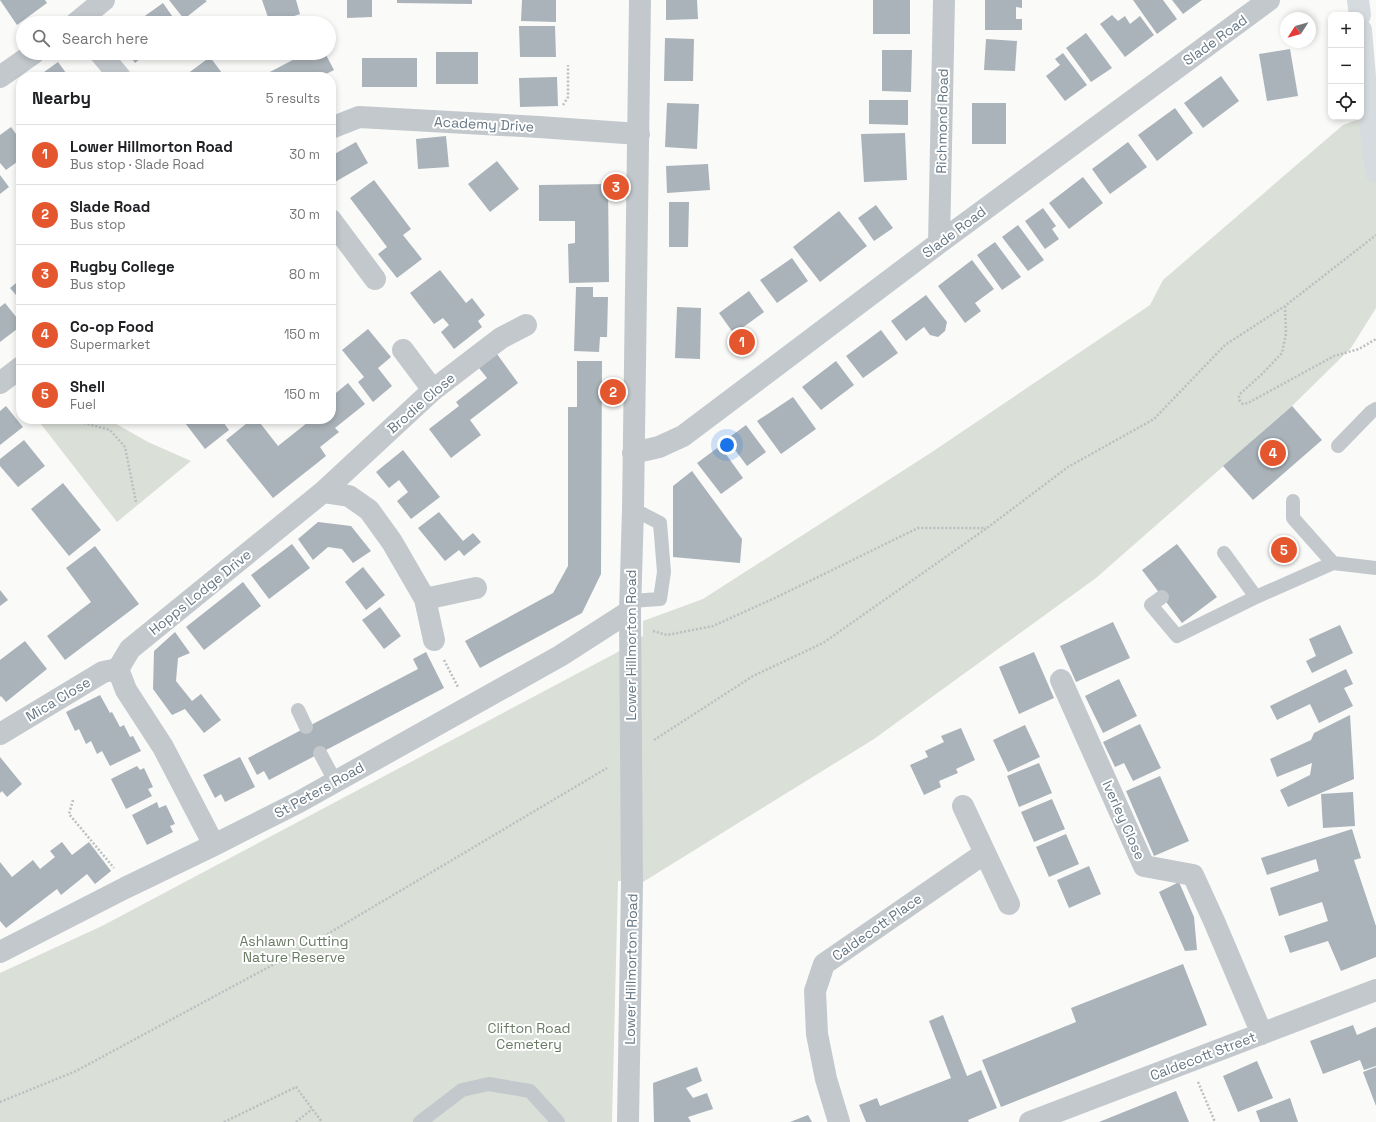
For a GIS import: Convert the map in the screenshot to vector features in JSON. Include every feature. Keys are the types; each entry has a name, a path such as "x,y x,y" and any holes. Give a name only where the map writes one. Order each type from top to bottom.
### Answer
{"highway":[{"path":"1358,0 1360,12"},
{"path":"1363,48 1376,172"}],"street":[{"path":"85,16 104,0"},
{"name":"Lower Hillmorton Road","path":"628,1122 632,882 630,616 633,509 640,0"},
{"name":"Richmond Road","path":"939,242 944,0"},
{"name":"Slade Road","path":"633,453 659,447 683,436 939,242 1269,0"},
{"path":"0,77 24,60"},
{"path":"106,60 116,72"},
{"name":"Academy Drive","path":"336,126 359,118 539,127 639,134"},
{"path":"336,227 375,279"},
{"name":"Brodie Close","path":"323,492 434,390 501,338 526,325"},
{"path":"403,350 434,390"},
{"path":"0,383 16,372"},
{"path":"323,492 349,496 370,510 392,542 425,599 434,640"},
{"name":"Hopps Lodge Drive","path":"118,669 130,649 323,492"},
{"path":"425,599 476,588"},
{"name":"St Peters Road","path":"0,952 299,802 630,616"},
{"path":"118,669 126,690 163,747 214,845"},
{"name":"Mica Close","path":"0,734 102,672 118,669"},
{"name":"Iverley Close","path":"1062,680 1144,866 1193,875 1262,1034"},
{"path":"963,806 1010,904"},
{"name":"Caldecott Place","path":"839,1122 826,1079 817,1034 815,991 824,964 985,853"},
{"name":"Caldecott Street","path":"1030,1122 1376,990"}],"lane":[{"path":"1338,446 1371,412 1376,409"},
{"path":"1293,501 1293,518 1333,563"},
{"path":"630,616 660,599 664,572 660,523 633,509"},
{"path":"1224,553 1256,597"},
{"path":"1162,597 1151,605 1177,636 1256,597 1333,563 1376,568"},
{"path":"298,710 306,727"},
{"path":"320,753 335,781"},
{"path":"420,1122 462,1090 489,1084 530,1091 558,1122"}],"path":[{"path":"539,127 561,108 568,97 568,65"},
{"path":"648,744 753,676 823,643 987,528 1068,467 1154,419 1225,345 1285,306 1376,235"},
{"path":"1285,306 1286,334 1282,353 1240,394 1238,397 1243,404 1248,404 1334,356 1359,349 1376,339"},
{"path":"88,424 110,430 125,447 136,502"},
{"path":"630,616 667,635 713,626 777,597 918,528 987,528"},
{"path":"434,640 468,708"},
{"path":"0,1102 76,1072 304,948 607,768"},
{"path":"73,800 70,814 116,871 125,888"},
{"path":"1190,1061 1214,1122"},
{"path":"224,1122 296,1087 322,1122"},
{"path":"296,1122 312,1109"}],"green space":[{"name":"Ashlawn Cutting Nature Reserve","path":"1376,113 1376,308 1351,348 1292,406 1096,578 874,739 643,882 618,881 612,1122 0,1122 0,973 102,926 616,653 643,636 643,621 703,599 932,452 1150,305 1163,280 1343,125 1357,120 1364,120 1364,117"},
{"path":"41,424 116,424 148,442 191,461 117,522"}],"building":[{"path":"0,0 45,0 47,3 29,16 16,16 16,24"},
{"path":"169,0 207,1 188,16 182,16"},
{"path":"262,0 296,0 300,14 294,16 268,16"},
{"path":"347,0 372,0 372,17 347,18"},
{"path":"397,0 472,0 472,4 397,3"},
{"path":"522,0 556,0 556,22 521,21"},
{"path":"666,0 697,0 698,19 666,20"},
{"path":"873,0 910,0 910,34 873,34"},
{"path":"985,0 1022,0 1022,8 1016,7 1016,19 1022,19 1022,30 985,30"},
{"path":"1133,0 1163,0 1177,19 1157,34"},
{"path":"1172,0 1202,0 1183,14"},
{"path":"163,3 172,16 145,16"},
{"path":"1112,15 1118,21 1125,16 1130,24 1140,16 1154,35 1125,57 1100,24"},
{"path":"519,26 555,26 556,57 520,57"},
{"path":"1086,33 1112,68 1091,82 1066,48"},
{"path":"665,38 694,39 693,81 664,81"},
{"path":"986,39 1017,41 1015,71 984,70"},
{"path":"1290,49 1298,96 1267,101 1259,54"},
{"path":"882,50 912,50 911,92 882,91"},
{"path":"436,52 478,52 478,84 436,84"},
{"path":"1063,53 1087,85 1065,101 1046,76 1060,65 1055,59"},
{"path":"362,58 417,58 417,87 362,87"},
{"path":"206,60 212,60 221,72 190,72"},
{"path":"293,60 329,60 334,70 330,72 270,72"},
{"path":"58,62 65,72 44,72"},
{"path":"1221,76 1239,101 1203,128 1184,103"},
{"path":"557,77 558,106 520,107 519,78"},
{"path":"869,100 908,100 908,125 869,124"},
{"path":"667,103 699,104 697,149 665,147"},
{"path":"972,103 1006,103 1006,144 972,144"},
{"path":"1175,108 1193,133 1157,161 1138,135"},
{"path":"11,127 16,134 16,163 6,170 0,163 0,135"},
{"path":"905,133 907,180 864,182 861,134"},
{"path":"446,136 449,167 418,169 416,139"},
{"path":"356,142 368,163 336,181 336,153"},
{"path":"1128,142 1147,167 1110,194 1092,169"},
{"path":"497,161 519,189 490,212 468,184"},
{"path":"708,164 710,190 667,193 666,166"},
{"path":"0,175 9,187 0,194"},
{"path":"1083,177 1103,203 1069,229 1049,203"},
{"path":"374,180 411,229 403,235 422,259 397,278 378,254 387,247 350,198"},
{"path":"608,184 609,282 569,283 568,244 575,243 575,221 539,221 539,185"},
{"path":"669,202 689,202 688,247 669,247"},
{"path":"876,205 893,228 874,241 858,218"},
{"path":"1043,208 1056,226 1052,229 1059,239 1045,249 1025,221"},
{"path":"839,211 867,246 820,282 793,247"},
{"path":"1018,225 1044,260 1028,271 1002,237"},
{"path":"995,242 1021,277 1002,290 977,255"},
{"path":"792,258 808,281 777,303 760,280"},
{"path":"972,260 994,289 975,303 981,311 965,323 938,286"},
{"path":"440,270 466,303 472,298 485,315 478,321 482,327 454,349 441,332 449,325 443,318 434,324 410,293"},
{"path":"16,283 16,295 10,288"},
{"path":"576,287 593,287 593,297 608,297 607,337 600,337 599,352 574,351"},
{"path":"749,291 764,312 734,334 719,313"},
{"path":"926,295 947,322 945,331 938,337 930,335 924,327 906,341 891,321"},
{"path":"5,303 16,317 16,330 0,342 0,307"},
{"path":"677,307 701,308 700,359 675,358"},
{"path":"368,329 391,357 378,368 392,386 373,402 358,382 364,377 342,350"},
{"path":"881,330 898,353 863,378 846,356"},
{"path":"497,354 518,383 470,420 481,435 451,458 429,429 459,406 456,402 487,378 479,368"},
{"path":"577,361 602,361 601,574 582,613 480,668 465,641 553,593 568,566 568,407 577,407"},
{"path":"836,361 854,385 821,410 802,387"},
{"path":"348,383 365,404 335,428 339,432 320,447 326,456 273,498 226,440 246,424 261,424 278,446 306,424 336,424 336,393"},
{"path":"793,397 816,429 781,454 757,421"},
{"path":"6,406 16,418 16,424 21,424 23,427 0,445 0,411"},
{"path":"1292,406 1322,440 1253,500 1223,466"},
{"path":"186,424 225,424 229,430 205,449"},
{"path":"746,425 766,452 747,466 727,439"},
{"path":"24,440 45,466 18,487 0,466 0,459"},
{"path":"720,446 743,478 721,494 697,463"},
{"path":"403,450 440,497 411,519 397,501 408,492 399,480 389,488 376,472"},
{"path":"692,471 742,539 740,563 673,557 673,486"},
{"path":"63,483 101,530 69,556 31,509"},
{"path":"439,512 463,541 473,533 481,542 464,556 459,550 445,561 418,528"},
{"path":"318,522 351,526 371,551 353,563 342,549 328,547 313,560 298,539"},
{"path":"292,544 310,568 269,599 251,575"},
{"path":"1177,544 1217,597 1182,623 1142,570"},
{"path":"95,546 139,604 65,660 47,636 91,602 66,568"},
{"path":"363,567 385,595 366,610 345,582"},
{"path":"243,582 261,606 204,650 186,627"},
{"path":"0,590 8,600 0,606"},
{"path":"380,607 401,636 384,649 362,620"},
{"path":"1113,622 1130,658 1076,682 1060,646"},
{"path":"1340,625 1353,653 1312,673 1306,661 1316,656 1309,639"},
{"path":"175,632 190,653 178,658 176,681 192,701 201,694 221,720 204,733 185,709 172,715 153,689 154,651"},
{"path":"25,641 47,669 6,702 1,696 0,697 0,660"},
{"path":"426,652 444,688 269,780 264,771 257,775 248,758 418,669 413,659"},
{"path":"1034,652 1054,698 1019,714 999,667"},
{"path":"1346,669 1353,684 1344,688 1353,706 1319,723 1310,704 1277,720 1270,706"},
{"path":"1119,679 1137,716 1103,733 1085,696"},
{"path":"100,695 120,727 124,725 130,737 133,736 141,751 110,766 102,751 97,754 91,741 86,744 79,729 75,731 66,712"},
{"path":"1350,715 1354,779 1288,807 1280,790 1310,775 1312,763 1277,777 1270,759 1311,740 1314,733"},
{"path":"1140,724 1161,768 1133,781 1124,763 1115,767 1103,742"},
{"path":"1025,725 1040,757 1008,772 993,740"},
{"path":"961,728 975,760 956,769 958,773 939,781 941,787 924,795 910,765 928,757 925,751 944,742 941,736"},
{"path":"0,757 22,784 7,797 2,791 0,793"},
{"path":"240,757 255,787 225,802 221,794 215,798 203,775"},
{"path":"1039,763 1052,793 1019,807 1007,776"},
{"path":"137,766 140,770 144,768 153,787 148,789 152,796 126,809 111,779"},
{"path":"1160,776 1189,841 1154,856 1126,791"},
{"path":"1353,792 1355,826 1323,828 1321,794"},
{"path":"1052,799 1065,829 1034,842 1021,812"},
{"path":"157,802 159,808 166,805 175,824 170,826 173,832 147,845 132,815"},
{"path":"1352,829 1361,858 1354,860 1376,926 1376,957 1341,971 1328,941 1290,953 1284,936 1328,921 1322,902 1279,916 1270,888 1319,871 1316,859 1267,875 1261,858"},
{"path":"1066,834 1079,864 1049,877 1036,847"},
{"path":"62,842 72,855 89,842 111,871 95,884 87,874 61,895 57,889 6,928 0,921 0,862 12,877 33,860 40,869 55,857 50,851"},
{"path":"1089,866 1101,894 1069,908 1057,880"},
{"path":"1179,882 1194,917 1197,950 1185,951 1159,892"},
{"path":"1183,964 1207,1025 1001,1107 982,1060 1076,1022 1071,1008"},
{"path":"943,1015 967,1076 981,1070 997,1108 968,1120 969,1122 866,1122 859,1105 877,1098 880,1106 951,1078 929,1021"},
{"path":"1353,1025 1357,1035 1376,1027 1376,1066 1364,1070 1360,1060 1323,1074 1310,1041"},
{"path":"1257,1061 1273,1098 1238,1112 1223,1076"},
{"path":"697,1067 702,1081 686,1088 693,1098 707,1093 713,1109 688,1117 691,1122 654,1122 653,1083"},
{"path":"1376,1067 1376,1106 1363,1072"},
{"path":"1176,1091 1189,1122 1099,1122"},
{"path":"1290,1098 1298,1122 1260,1122 1256,1111"},
{"path":"808,1115 812,1122 790,1122"}],"place":[{"name":"Rugby College","path":"616,187"},
{"name":"Lower Hillmorton Road","path":"742,342"},
{"name":"Slade Road","path":"613,392"},
{"name":"Co-op Food","path":"1273,453"},
{"name":"Shell","path":"1284,550"}],"park label":[{"name":"Clifton Road Cemetery","path":"529,1036"}]}
